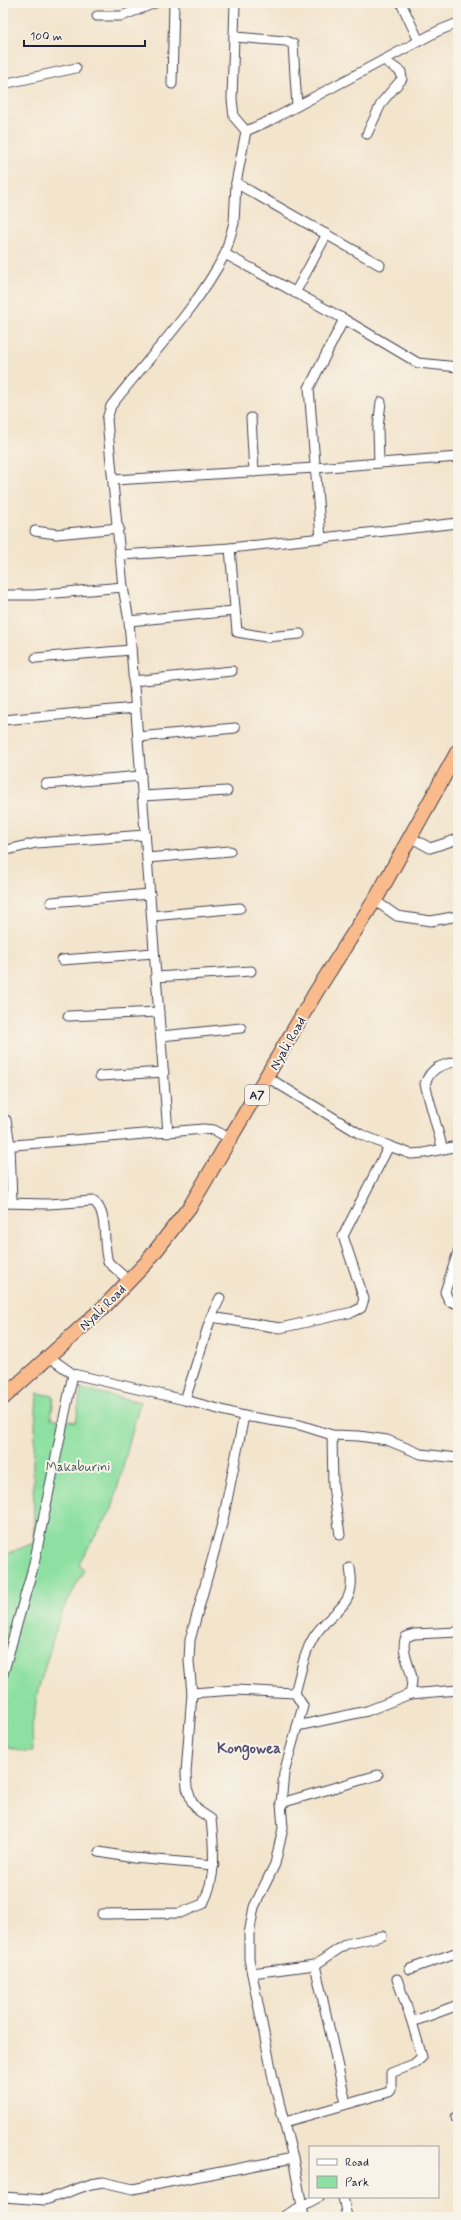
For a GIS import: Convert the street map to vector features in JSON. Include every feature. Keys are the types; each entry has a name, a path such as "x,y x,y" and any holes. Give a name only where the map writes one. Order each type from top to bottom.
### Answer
{"highway":[{"name":"Nyali Road","path":"3,1398 105,1306 147,1262 176,1226 231,1139 316,992 374,900 458,751"}],"street":[{"path":"97,16 122,16 154,3"},
{"path":"172,84 174,3"},
{"path":"168,1133 129,621 123,587 107,419 110,406 186,316 209,285 225,254 234,223 236,183 246,131 234,116 232,108 235,3"},
{"path":"401,3 419,41"},
{"path":"246,131 297,106 419,41 458,23"},
{"path":"234,36 286,41 293,44 297,106"},
{"path":"367,134 382,102 402,79 401,72 384,60"},
{"path":"3,84 76,68"},
{"path":"236,183 380,265"},
{"path":"295,293 327,234"},
{"path":"225,254 344,319 418,363 458,367"},
{"path":"321,539 309,388 344,319"},
{"path":"379,463 378,428 381,402"},
{"path":"251,418 254,472"},
{"path":"114,480 315,468 458,457"},
{"path":"121,555 230,548 458,523"},
{"path":"35,532 56,534 118,528"},
{"path":"230,548 234,611 237,632 266,637 300,634"},
{"path":"3,595 34,595 123,587"},
{"path":"129,621 234,611"},
{"path":"36,658 131,650"},
{"path":"133,681 232,671"},
{"path":"3,720 136,708"},
{"path":"138,738 236,728"},
{"path":"46,784 141,776"},
{"path":"143,796 227,791"},
{"path":"3,851 36,843 145,835"},
{"path":"410,837 430,848 458,839"},
{"path":"147,858 230,851"},
{"path":"51,902 150,894"},
{"path":"374,900 397,916 431,921 458,916"},
{"path":"152,916 240,908"},
{"path":"62,960 154,953"},
{"path":"156,977 251,971"},
{"path":"68,1016 159,1012"},
{"path":"161,1036 241,1028"},
{"path":"443,1150 425,1084 428,1076 436,1067 458,1061"},
{"path":"100,1076 164,1072"},
{"path":"267,1077 360,1134 411,1154 443,1150 458,1146"},
{"path":"3,1119 6,1120 7,1202 48,1204 94,1200 100,1206 108,1262 129,1281"},
{"path":"6,1145 204,1129 214,1130 231,1139"},
{"path":"211,1317 280,1328 353,1312 361,1308 364,1299 344,1236 389,1146"},
{"path":"458,1252 445,1292 449,1300 458,1304"},
{"path":"185,1400 211,1317 220,1298"},
{"path":"49,1357 72,1374 185,1400 244,1416 300,1425 332,1436 359,1436 387,1440 421,1454 458,1458"},
{"path":"3,1674 34,1564 72,1374"},
{"path":"102,1914 180,1913 195,1908 202,1904 213,1877 214,1865 211,1819 199,1811 192,1802 187,1788 186,1774 192,1693 189,1661 190,1640 223,1520 244,1416"},
{"path":"332,1436 333,1486 340,1535"},
{"path":"304,2217 293,2158 273,2078 249,1959 249,1934 254,1907 275,1864 283,1828 281,1803 284,1773 303,1706 296,1693 306,1652 312,1640 328,1618 345,1605 352,1589 350,1568"},
{"path":"410,1694 412,1680 405,1651 406,1637 414,1634 458,1632"},
{"path":"192,1693 243,1690 296,1693"},
{"path":"297,1726 367,1711 410,1694 458,1690"},
{"path":"281,1803 378,1775"},
{"path":"99,1852 134,1858 214,1865"},
{"path":"252,1973 315,1965 346,1944 382,1936"},
{"path":"410,1969 458,1952"},
{"path":"315,1965 346,2103"},
{"path":"285,2122 346,2103 389,2092 391,2090 391,2073 419,2060 422,2052 397,1979"},
{"path":"412,2022 458,2006"},
{"path":"3,2197 45,2200 91,2184 103,2182 133,2189 293,2158"},
{"path":"282,2217 317,2198"},
{"path":"343,2198 347,2217"}],"green space":[{"name":"Makaburini","path":"81,1389 140,1402 112,1509 79,1563 84,1570 60,1616 38,1690 32,1727 33,1751 24,1751 3,1746 3,1555 34,1543 33,1464 37,1393 54,1396 51,1418 76,1422"}],"district":[{"name":"Kongowea","path":"249,1748"}]}
